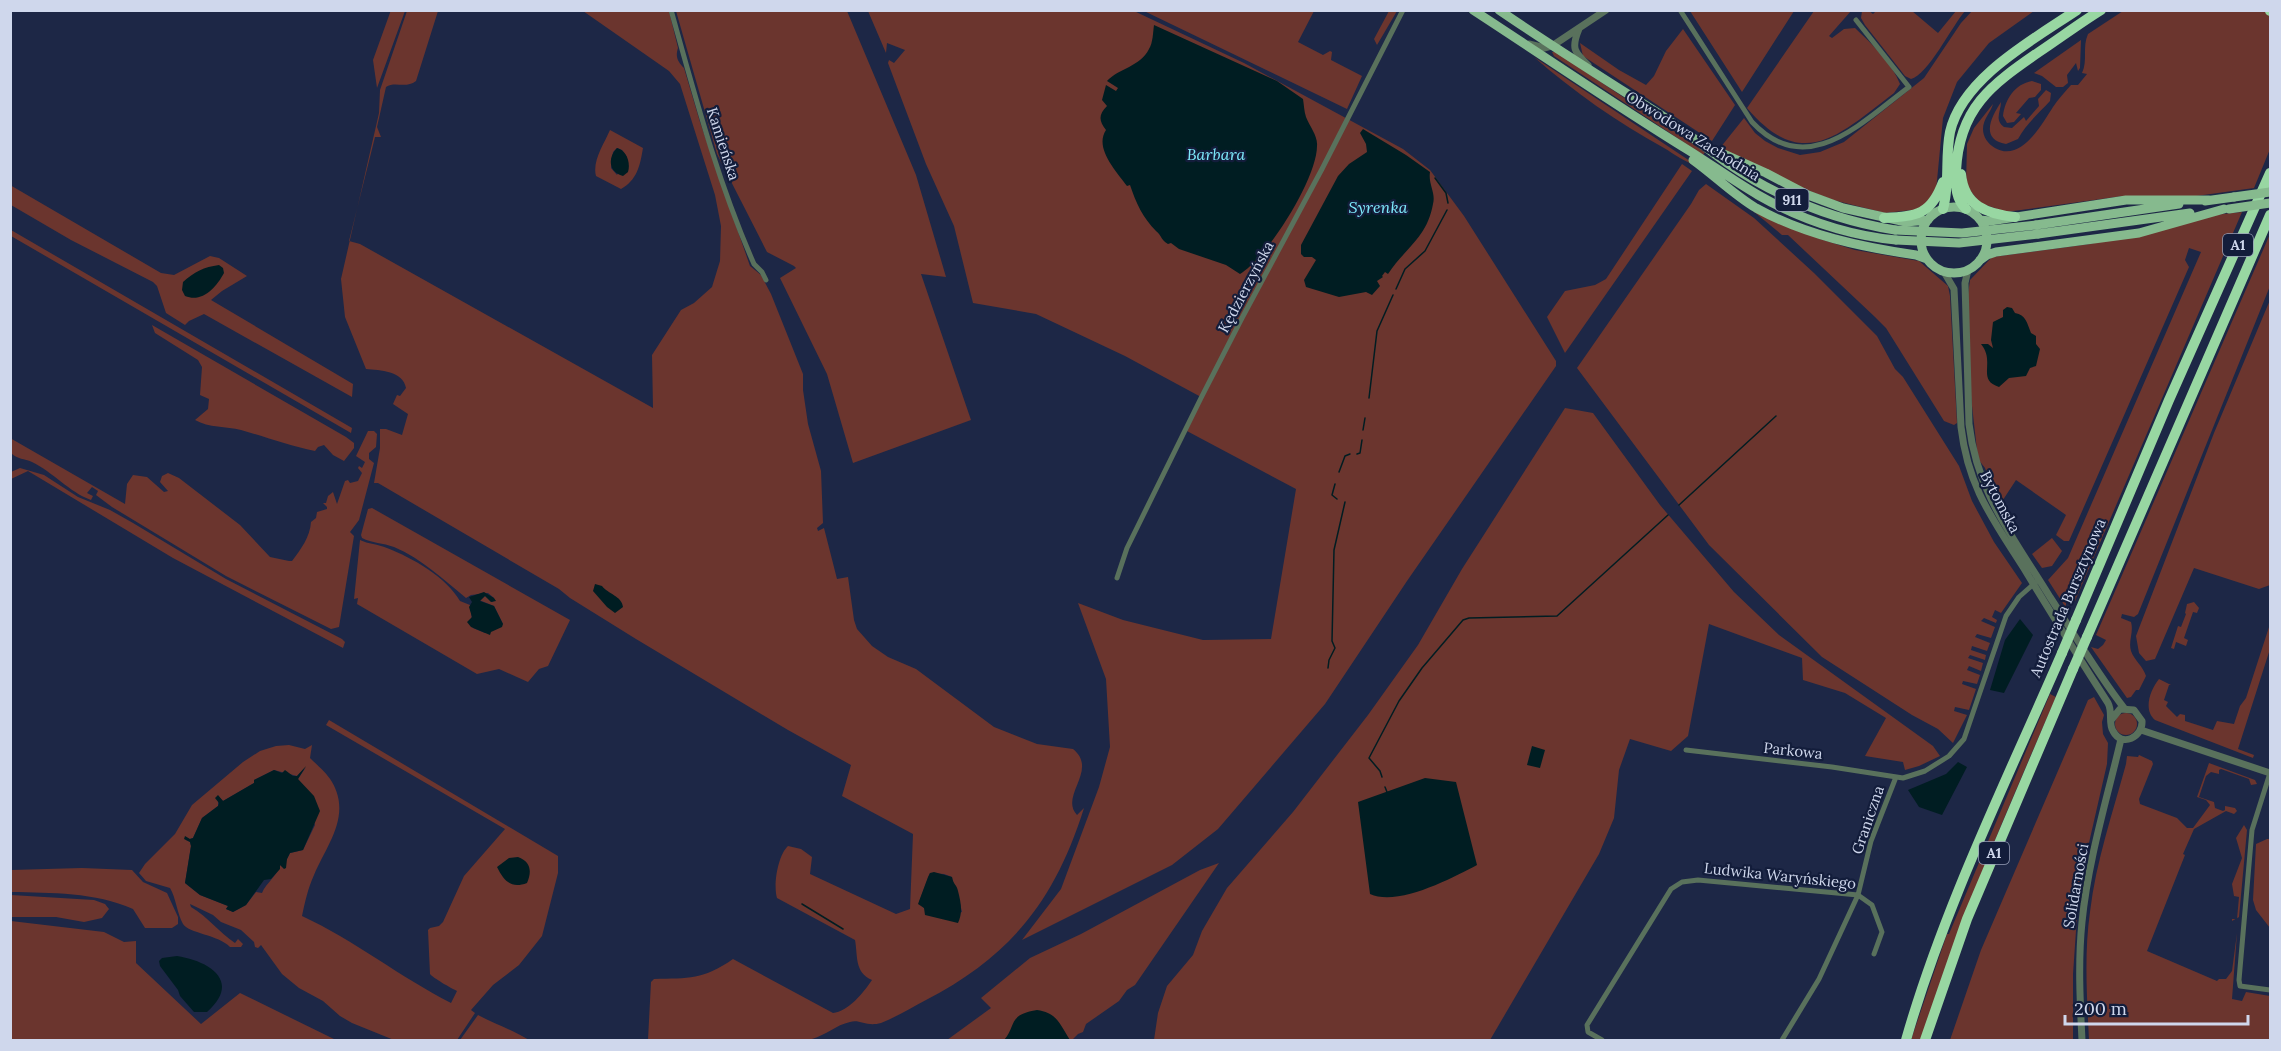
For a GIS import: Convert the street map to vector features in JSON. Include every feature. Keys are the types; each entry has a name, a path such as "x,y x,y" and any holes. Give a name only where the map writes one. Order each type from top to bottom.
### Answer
{"highway":[{"path":"1943,209 1951,128 1960,106 1971,90 2001,63 2077,10"},
{"path":"1966,209 1958,200 1956,180 1959,144 1966,123 1982,96 1998,81 2101,10"},
{"path":"1966,123 1961,161 1961,176 1965,191 1971,201 1984,211 2015,217"},
{"path":"1884,218 1911,216 1928,208 1938,195 1946,173"},
{"name":"Autostrada Bursztynowa","path":"1906,1041 1925,979 1957,894 2164,411 2271,173"},
{"name":"A1","path":"1925,1041 1967,919 2271,215"}],"main road":[{"name":"911","path":"1473,10 1511,35"},
{"name":"911","path":"1499,10 1552,46"},
{"name":"Obwodowa Zachodnia","path":"1511,35 1647,126 1758,195 1781,207 1843,230 1959,243 2209,200 2271,192"},
{"name":"Obwodowa Zachodnia","path":"1552,46 1700,142 1727,163 1787,198 1845,220 1896,235"},
{"path":"1647,126 1757,208 1829,237 1927,259"},
{"path":"1700,142 1808,195 1843,208 1911,222 1928,220"},
{"path":"1980,220 1990,221 2139,199 2209,200"},
{"name":"911","path":"2226,209 2271,203"},
{"path":"1980,260 1987,243 1986,231 1980,220 1966,209 1958,207 1943,209 1928,220 1921,239 1927,259 1934,267 1944,272 1956,273 1968,270 1987,255 1996,252 2139,233 2226,209"},
{"name":"Obwodowa Zachodnia","path":"2037,229 2226,209"}],"street":[{"name":"Kamieńska","path":"671,10 717,165 754,264 766,280"},
{"name":"Kędzierzyńska","path":"1117,578 1127,548 1189,422 1403,10"},
{"path":"1511,35 1537,47 1552,46 1605,10"},
{"path":"1680,10 1752,122 1776,141 1808,148 1828,144 1847,134 1909,87 1856,20"},
{"path":"1579,29 1574,44 1577,55 1600,77"},
{"name":"Bytomska","path":"1968,270 1965,283 1968,401 1974,456 1987,495 2112,710 2112,718"},
{"name":"Bytomska","path":"1944,272 1954,289 1961,427 1967,465 1980,500 2124,708"},
{"name":"Graniczna","path":"1782,1041 1819,979 1858,895 1871,841 1896,777 1914,775 1940,764 1964,739 2002,626 2013,603 2036,582"},
{"path":"2124,708 2138,712 2142,721 2141,730 2134,738 2121,739 2111,729 2112,718 2116,712 2124,708"},
{"path":"2141,730 2270,773 2252,830 2240,986 2271,990"},
{"name":"Solidarności","path":"2082,1041 2079,984 2082,922 2091,865 2121,739"},
{"name":"Parkowa","path":"1686,750 1896,777"},
{"name":"Ludwika Waryńskiego","path":"1602,1041 1588,1032 1587,1025 1671,889 1677,885 1698,880 1858,895 1872,905 1882,932 1874,954"}],"shaded area":[{"path":"391,10 405,11 377,88 373,60"},
{"path":"2266,10 2270,16 2270,149 2254,188 2189,197 2123,196 2006,212 1980,203 1966,185 1967,144 1974,128 1993,104 1983,125 1986,140 1995,148 2005,151 2022,146 2030,140 2071,85 2078,85 2087,74 2082,73 2088,34 2123,11"},
{"path":"407,11 438,11 416,81 386,87 377,127 381,137 375,137 357,208 379,113 380,90"},
{"path":"583,11 669,11 678,48 678,59 684,68 700,122 750,266 761,275 771,294 803,374 808,424 821,471 823,523 817,528 818,531 824,528 837,579 848,577 857,629 872,646 888,657 916,669 994,727 1037,744 1073,749 1080,757 1081,774 1072,800 1077,815 1084,808 1072,841 1044,897 1006,944 956,983 881,1023 850,1022 806,1040 648,1040 651,982 654,979 704,974 733,959 833,1013 850,1005 872,980 862,973 855,940 777,898 776,878 779,863 788,846 801,849 812,857 810,874 896,914 910,909 913,834 842,796 851,765 636,639 559,589 378,483 374,483 380,448 380,429 402,435 408,414 393,404 397,395 400,396 406,388 404,382 396,375 366,369 345,317 341,279 350,241 360,244 653,408 652,355 681,310 694,303 712,287 720,261 721,226 715,195 680,84 669,71","holes":["930,873 952,877 962,912 938,917 930,913 919,902"]},
{"path":"676,11 847,11 916,175 946,277 921,274 971,420 853,463 827,374 780,278 796,268 767,252 717,154"},
{"path":"868,11 1134,11 1244,63 1403,149 1430,170 1464,216 1556,361 1556,366 1325,704 1218,829 1172,865 1022,940 1061,889 1099,787 1110,747 1106,679 1078,603 1123,620 1203,640 1271,639 1296,489 1185,430 1201,397 1125,356 1036,314 973,303 954,226 926,164 888,63 889,60 894,63 905,50 887,43 886,53"},
{"path":"1144,11 1314,11 1298,42 1323,55 1332,52 1331,60 1362,76 1347,109"},
{"path":"1389,11 1397,11 1377,45 1374,39"},
{"path":"1690,11 1794,11 1742,92"},
{"path":"1814,11 1851,11 1829,36 1832,38 1844,29 1855,28 1887,61 1900,84 1894,93 1839,133 1821,141 1804,143 1786,139 1767,128 1747,108"},
{"path":"1862,11 1869,11 1873,14 1876,11 1912,11 1938,33 1956,11 1965,11 1925,69 1911,79 1905,76 1865,25 1861,18"},
{"path":"1972,11 2034,11 1989,43 1957,82 1943,118 1936,191 1921,209 1885,213 1833,200 1720,148 1744,118 1755,133 1765,141 1800,155 1820,152 1844,142 1924,78 1961,23"},
{"path":"1683,29 1735,105 1712,141 1583,56 1580,43 1619,70 1646,85 1654,76 1666,51"},
{"path":"2081,40 2080,68 2078,71 2076,63 2067,75 2068,83 2063,87 2056,87 2034,73"},
{"path":"1552,52 1556,52 1705,152 1703,155 1554,56"},
{"path":"1534,57 1696,165 1629,128 1580,94"},
{"path":"2032,81 2041,84 2041,90 2035,97 2029,98 2016,113 2021,114 2014,122 2007,123 2003,116 2009,98 2021,85"},
{"path":"2046,90 2051,93 2050,101 2028,124 2018,139 2006,144 1993,137 1990,126 2001,102 1999,121 2004,127 2012,128 2024,117 2026,121 2039,106 2038,99"},
{"path":"610,130 643,148 637,172 621,189 596,176 597,159","holes":["617,148 622,150 627,157 617,175 611,168 613,152"]},
{"path":"1682,164 1692,171 1565,353 1547,317 1565,291 1595,285 1606,279"},
{"path":"1706,184 1754,218 1814,273 1877,336 1895,369 1903,377 1959,466 1972,501 1994,542 2022,583 2001,613 1995,610 1992,617 1997,620 1996,623 1984,618 1981,621 1995,627 1991,638 1977,634 1975,637 1990,643 1987,651 1972,646 1971,650 1986,655 1985,660 1970,655 1968,658 1983,663 1981,671 1969,666 1967,670 1980,675 1977,684 1963,681 1962,684 1976,689 1969,710 1955,707 1954,711 1967,715 1953,743 1938,729 1912,715 1822,657 1709,545 1577,368 1699,190"},
{"path":"10,185 161,273 174,275 210,256 219,258 247,276 211,300 353,384 352,397 204,314 185,325 166,313 157,286 153,282 71,240 11,205"},
{"path":"1742,202 1820,239 1855,250 1919,261 1948,286 1957,423 1954,425 1944,421 1886,328 1788,235 1782,235"},
{"path":"2242,212 2075,601 2066,597 2066,608 2048,580 2068,558 2201,252 2189,248 2185,260 2189,267 2069,541 2064,541 2056,535 2066,515 2016,480 1999,506 1985,468 1978,459 1970,388 1968,294 1970,280 1992,257 2090,244 2214,215"},
{"path":"11,230 352,428 351,433 11,236"},
{"path":"2270,234 2270,286 2138,614 2134,617 2122,614 2121,618 2131,622 2131,651 2146,676 2139,690 2127,698 2091,647 2098,649 2106,640 2096,635"},
{"path":"2270,300 2270,585 2259,589 2194,568 2155,659 2146,661 2139,653 2136,636 2214,433"},
{"path":"152,325 346,437 354,443 354,448 344,461 333,455 324,445 315,451 241,430 195,420 208,409 209,399 200,395 202,367 198,360 155,333"},
{"path":"1565,408 1593,413 1660,505 1734,592 1779,635 1933,746 1940,756 1905,770 1903,762 1865,756 1886,718 1845,693 1803,680 1802,658 1709,624 1688,736 1671,751 1630,739 1619,770 1614,818 1599,854 1490,1040 1154,1040 1158,1013 1167,986 1193,955 1202,931 1227,888 1293,812 1368,715 1418,645 1462,569"},
{"path":"368,431 374,431 377,434 376,447 369,453 369,459 374,463 359,520 350,532 354,536 339,627 331,629 226,576 112,507 96,495 98,491 92,487 87,493 93,496 91,500 75,492 40,466 16,457 11,453 10,438 125,504 127,484 133,475 147,477 164,492 168,491 160,482 162,476 168,473 179,478 240,525 270,557 292,561 304,543 317,512 327,509 323,503 326,503 328,496 333,492 337,504 345,481 348,480 350,483 358,481 362,473 358,468 359,466 362,468 365,462 356,456"},
{"path":"20,468 44,475 78,497 110,510 226,579 342,639 345,642 343,648 173,558 28,471 11,479 11,472"},
{"path":"372,508 570,620 548,666 539,669 528,682 499,669 477,674 357,604 358,598 354,599 360,540 397,552 438,576 460,601 470,605 473,628 485,633 503,624 494,606 479,600 485,596 493,602 494,598 488,593 471,595 466,598 414,557 394,547 362,538 368,509"},
{"path":"2052,538 2062,551 2052,566 2042,568 2032,554"},
{"path":"2194,602 2199,608 2197,613 2193,612 2184,638 2188,640 2186,646 2176,642 2174,649 2171,648 2178,626 2181,627 2186,614 2187,604"},
{"path":"2270,624 2270,649 2238,749 2254,755 2253,758 2155,720 2151,716 2149,700 2159,679 2171,685 2169,685 2164,700 2168,702 2166,706 2177,717 2180,714 2185,715 2185,721 2213,730 2217,721 2234,724 2240,706 2246,698"},
{"path":"2050,694 2056,697 1967,910 1921,1040 1911,1040 1947,934 1949,934"},
{"path":"2094,697 2104,715 2102,722 2103,734 2108,743 2107,764 2083,869 2077,916 2073,974 2073,1040 1950,1040 1981,950 2088,700"},
{"path":"2126,713 2134,716 2137,724 2134,732 2126,735 2118,732 2115,724 2118,716"},
{"path":"329,720 558,856 558,873 542,936 519,965 493,985 471,1010 475,1013 457,1040 394,1040 352,1023 282,974 261,945 258,948 255,947 254,942 241,930 221,922 213,915 190,904 229,939 235,943 238,939 243,944 241,947 230,947 219,940 186,927 181,920 170,888 146,881 139,873 175,834 192,805 243,762 260,751 276,746 289,745 305,749 312,745 310,758 332,782 339,807 335,830 312,880 302,916 340,936 451,1003 457,991 430,974 428,930 443,922 464,876 505,829 326,725","holes":["306,767 298,779 315,825 303,850 290,853 283,867 280,865 262,893 256,892 246,905 233,912 226,909 228,906 200,895 185,883 191,846 186,840 193,838 202,818 218,806 218,796 223,801 254,783 254,780 274,770 297,776"]},
{"path":"2139,755 2152,761 2153,764 2139,799 2140,804 2177,818 2187,828 2193,828 2210,805 2206,800 2197,797 2209,763 2255,780 2257,784 2251,785 2249,779 2221,769 2219,774 2211,772 2206,776 2199,797 2214,802 2215,808 2223,811 2225,806 2235,808 2237,811 2234,814 2226,811 2194,829 2147,951 2217,981 2226,979 2232,971 2237,933 2232,999 2242,1001 2246,992 2270,996 2270,1040 2089,1040 2087,960 2088,928 2093,893 2127,756 2138,757"},
{"path":"2244,825 2247,830 2239,917 2237,918 2239,897 2234,896 2232,884 2242,858 2236,838"},
{"path":"2270,839 2270,928 2256,910 2253,900 2256,844"},
{"path":"1219,863 1135,985 1127,990 1119,1001 1086,1024 1083,1032 1072,1040 947,1040 991,1008 981,998 1030,958 1081,934 1200,870"},
{"path":"82,868 132,870 143,882 167,893 178,917 178,924 172,928 145,928 133,909 104,899 73,894 11,892 11,870"},
{"path":"11,895 94,900 105,904 109,909 102,918 84,922 56,917 11,917"},
{"path":"11,921 104,932 124,942 136,941 136,963 201,1024 240,993 336,1040 11,1040"},
{"path":"478,1015 517,1033 529,1040 460,1040"}],"water":[{"name":"Barbara","path":"1154,25 1277,81 1303,99 1306,117 1317,142 1315,160 1309,178 1276,235 1251,265 1240,274 1226,265 1179,249 1164,241 1137,204 1130,185 1127,186 1104,152 1103,137 1106,130 1100,118 1107,106 1102,100 1106,85 1116,91 1118,88 1107,81 1145,55 1151,44"},
{"name":"Syrenka","path":"1363,129 1430,172 1434,200 1430,216 1421,234 1388,274 1385,272 1383,277 1377,281 1380,286 1372,295 1366,292 1339,297 1306,287 1304,280 1316,260 1301,254 1301,245 1338,176 1349,164 1367,152 1366,144 1360,133"},
{"path":"617,148 623,151 628,161 628,172 623,176 615,172 611,165 612,156"},
{"path":"219,265 223,268 224,273 213,289 203,296 191,298 185,296 182,290 183,282 200,270"},
{"path":"2007,307 2012,308 2015,313 2024,318 2031,333 2036,336 2036,344 2040,349 2036,366 2030,368 2026,376 2009,378 1999,387 1989,380 1987,357 1981,344 1988,344 1993,348 1991,340 1993,322 2003,317 2003,310"},
{"path":"595,584 602,586 617,598 623,607 615,613 607,607 593,591"},
{"path":"484,592 496,601 491,602 485,596 480,601 494,606 503,624 490,635 471,627 467,622 472,617 469,607 472,602 469,597"},
{"path":"2020,619 2033,635 2004,693 1990,690 2005,640"},
{"path":"1532,746 1545,750 1540,768 1527,765"},
{"path":"1958,762 1967,767 1942,815 1919,807 1908,790 1946,774"},
{"path":"306,766 298,779 314,796 320,811 303,850 290,853 286,868 280,865 280,869 271,879 264,880 246,905 233,912 226,909 228,906 200,895 185,883 191,846 190,842 184,839 185,836 193,838 202,818 218,806 219,803 215,798 218,795 223,801 254,783 254,780 274,770 282,773 285,770 297,776"},
{"path":"1425,778 1456,782 1477,865 1440,883 1410,894 1382,897 1370,894 1358,802"},
{"path":"518,857 526,861 530,871 527,883 521,885 505,880 497,867 509,858"},
{"path":"930,873 952,877 961,903 958,923 925,915 924,908 918,904"},
{"path":"177,956 200,962 217,974 222,991 207,1012 194,1012 160,966 159,961 162,958"},
{"path":"1037,1010 1054,1017 1070,1040 1004,1040 1017,1018"}],"waterway":[{"path":"1435,178 1446,193 1448,203"},
{"path":"1396,289 1405,269 1425,251 1447,210"},
{"path":"1369,398 1377,331 1393,295"},
{"path":"1679,505 1776,416"},
{"path":"1363,430 1365,418"},
{"path":"1357,454 1360,453 1362,440"},
{"path":"1339,472 1345,456 1350,454"},
{"path":"1335,484 1332,495 1337,499"},
{"path":"1328,668 1335,648 1332,641 1334,550 1345,502"},
{"path":"1382,777 1369,758 1399,701 1422,668 1463,620 1557,616 1668,515"},
{"path":"1385,787 1387,792"},
{"path":"802,904 843,929"}]}
